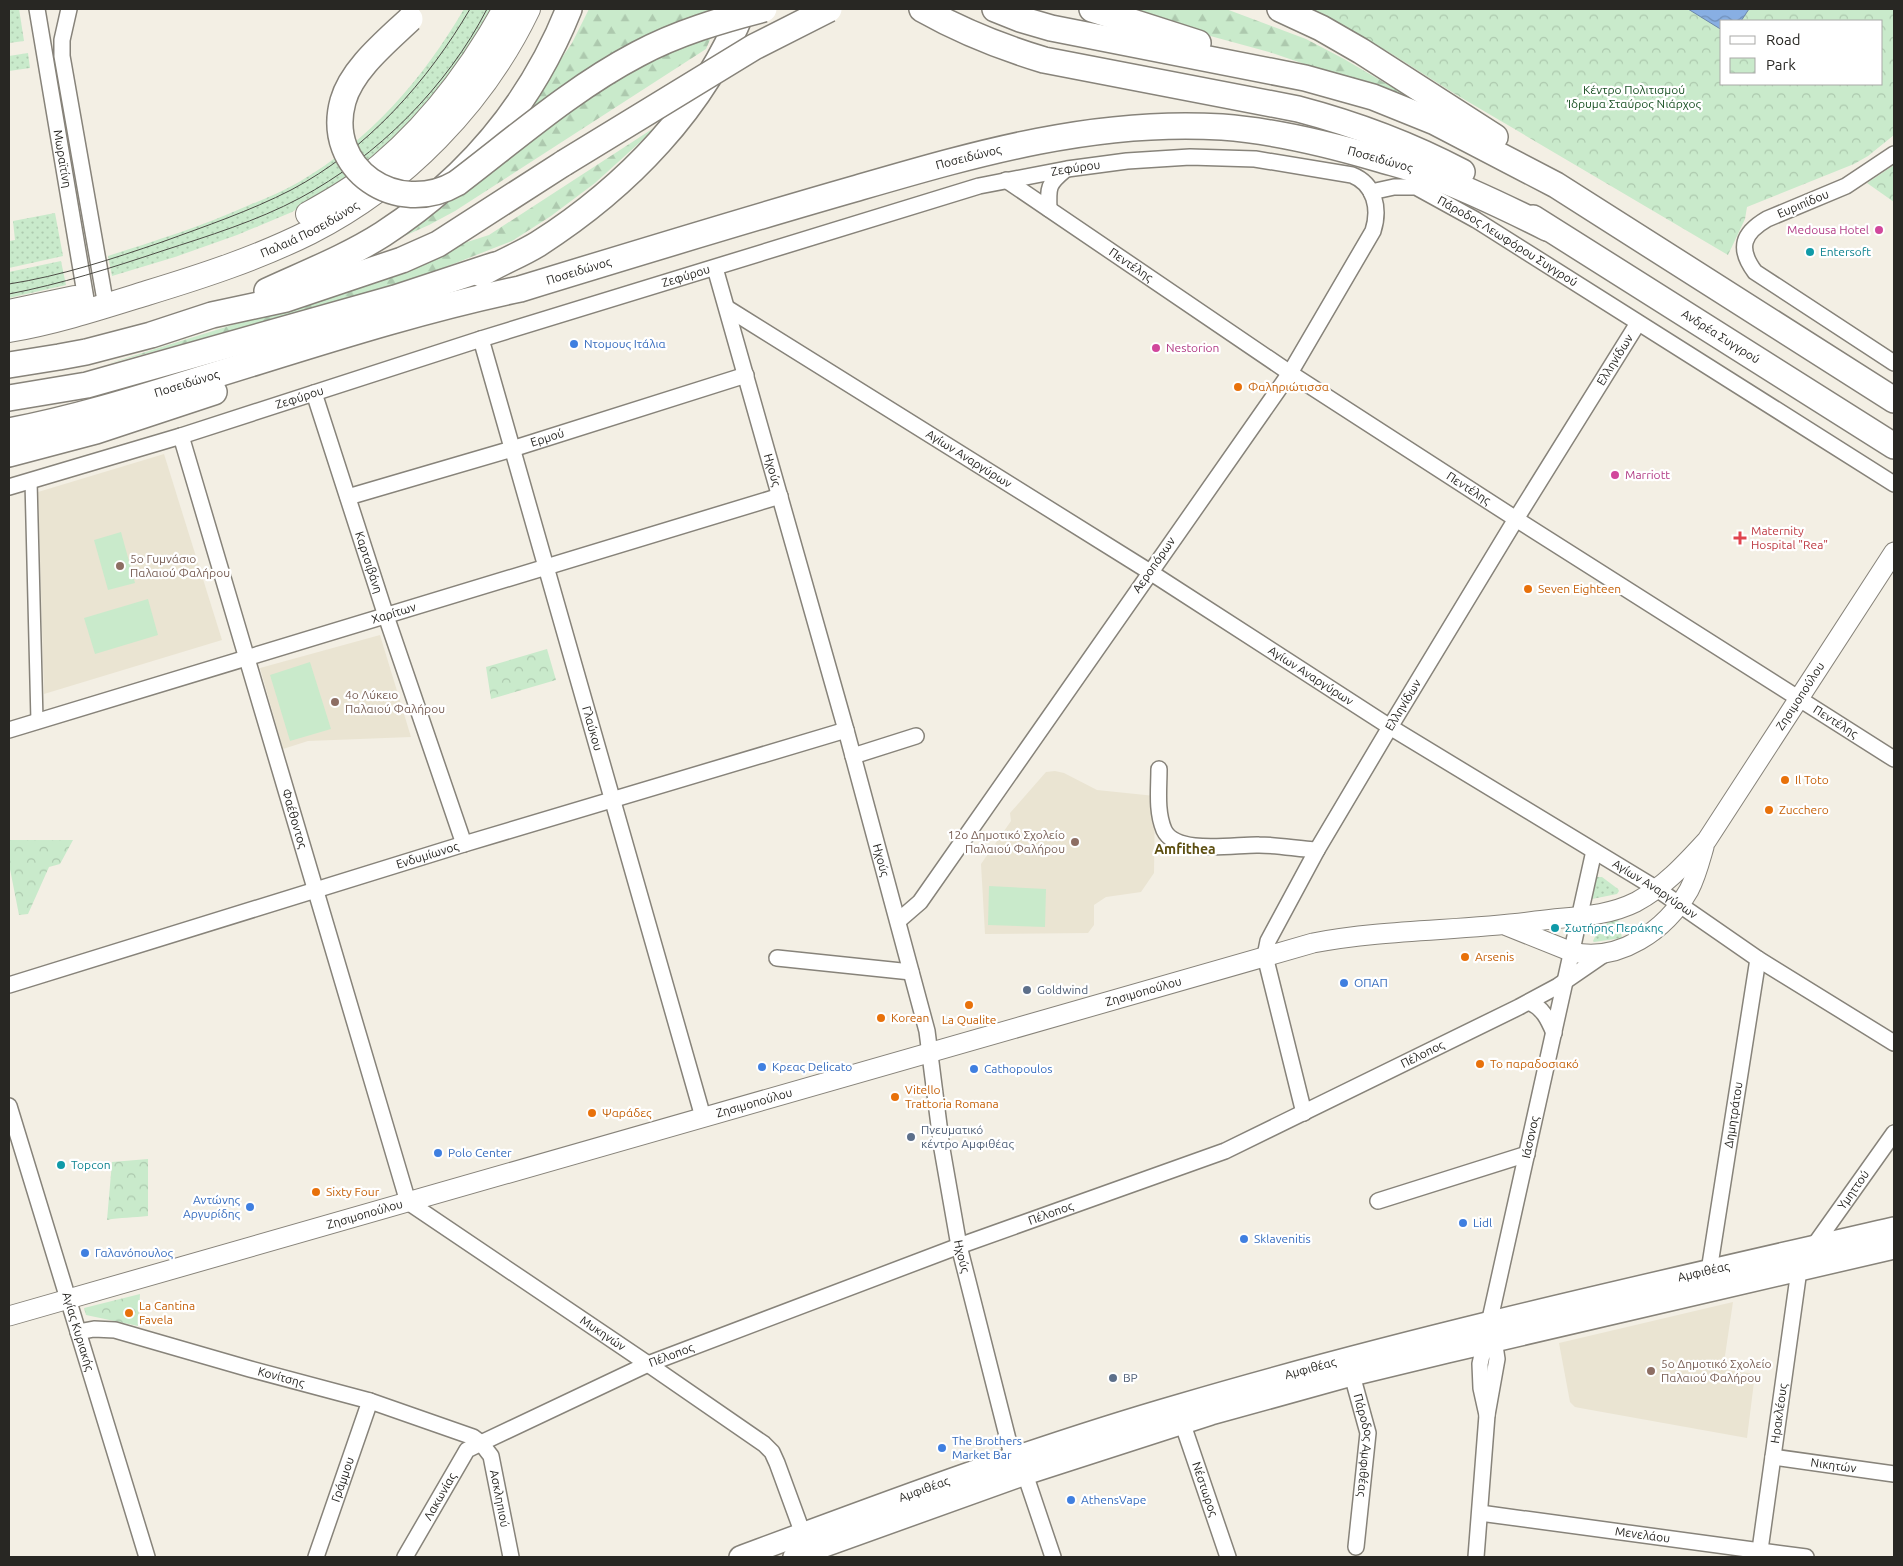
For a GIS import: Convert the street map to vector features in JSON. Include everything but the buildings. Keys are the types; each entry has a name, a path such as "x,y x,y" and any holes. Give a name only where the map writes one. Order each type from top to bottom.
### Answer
{"highway":[{"path":"212,315 324,265 375,238 452,182 502,128 535,77 557,37 569,9"},
{"name":"Ποσειδώνος","path":"390,321 454,290 495,265 536,245 611,190 672,127 707,81 721,57 743,9"},
{"path":"413,14 381,46 351,83 343,101 341,122 343,138 348,152 356,166 367,178 385,190 416,196 438,192 457,183 577,92 639,54 686,33 764,9"},
{"path":"9,364 86,352 150,335 212,315 286,299 394,263 438,244 564,163 754,47 829,9"},
{"path":"922,9 976,36 1044,60 1298,109 1361,127 1421,151 1479,181 1547,228"},
{"path":"995,9 1051,28 1305,78"},
{"path":"1092,9 1305,78 1373,97 1434,122 1556,184"},
{"path":"1280,9 1320,28 1397,73 1483,129 1556,184 1894,400"},
{"name":"Ποσειδώνος","path":"9,430 46,423 116,405 390,321 520,289 787,208 1002,148 1042,139 1161,126 1221,127 1250,130 1321,143 1429,174 1490,200 1547,228"},
{"name":"Ανδρέα Συγγρού","path":"1547,228 1894,446"},
{"path":"9,398 96,382 394,298 495,265"},
{"path":"9,454 96,432 245,382 450,319 520,289"}],"main road":[{"name":"Παλαιά Ποσειδώνος","path":"9,330 96,300 273,232 302,218 360,182 410,137 454,87 479,53 504,9"},
{"name":"Παλαιά Ποσειδώνος","path":"9,312 66,300 96,300 217,272 311,232 370,196 423,151 470,100 510,43 528,9"},
{"name":"Αμφιθέας","path":"1019,1466 1352,1375 1709,1271 1894,1228"},
{"name":"Αμφιθέας","path":"794,1557 813,1547 1019,1466 1181,1405 1314,1367 1490,1335 1894,1248"},
{"name":"Αμφιθέας","path":"740,1557 813,1547"}],"street":[{"name":"Μωραϊτίνη","path":"37,9 47,72 96,300"},
{"name":"Μωραϊτίνη","path":"68,9 62,40 64,69 96,300"},
{"path":"47,72 64,69"},
{"name":"Ευριπίδου","path":"1894,154 1846,186 1767,219 1756,226 1750,233 1744,246 1744,255 1755,272 1894,363"},
{"name":"Ζεφύρου","path":"9,487 181,436 481,339 979,186 1006,180 1128,161 1190,157 1255,159 1352,175 1364,182 1371,192"},
{"path":"1049,209 1048,194 1052,181 1067,169"},
{"name":"Πεντέλης","path":"1006,180 1290,373 1894,759"},
{"name":"Πάροδος Λεωφόρου Συγγρού","path":"1371,192 1402,186 1420,188 1476,220 1638,323"},
{"name":"Αεροπόρων","path":"898,921 920,902 1290,373 1373,230 1376,205 1371,192"},
{"name":"Ηχούς","path":"715,268 846,730 911,972 930,1052 942,1149 959,1246 1019,1466 1053,1557"},
{"name":"Αγίων Αναργύρων","path":"727,308 1150,572 1390,727 1657,889 1758,959 1894,1043"},
{"path":"1638,323 1894,484"},
{"name":"Ελληνίδων","path":"1265,956 1268,941 1316,850 1516,519 1638,323"},
{"name":"Γλαύκου","path":"481,339 703,1117"},
{"name":"Ερμού","path":"348,497 746,375"},
{"name":"Καρτσιβάνη","path":"314,393 386,616 464,844"},
{"name":"Φαέθοντος","path":"181,436 408,1202"},
{"path":"31,481 37,721"},
{"name":"Χαρίτων","path":"9,730 780,496"},
{"name":"Ζησιμοπούλου","path":"9,1316 1313,943 1506,926 1612,912 1636,902 1657,889 1707,840 1894,552"},
{"name":"Ενδυμίωνος","path":"9,984 464,844 846,730"},
{"path":"853,756 916,736"},
{"path":"1159,769 1159,810 1165,831 1177,841 1201,846 1230,847 1258,845 1316,850"},
{"name":"Ζησιμοπούλου","path":"1506,926 1572,952 1587,955 1606,953 1627,946 1653,932 1672,915 1690,889 1707,840"},
{"path":"1579,917 1594,851"},
{"name":"Ιάσονος","path":"1476,1557 1487,1415 1480,1379 1480,1364 1490,1335 1527,1154 1579,917"},
{"name":"Πέλοπος","path":"481,1443 648,1364 959,1246 1225,1151 1528,1002 1565,981 1606,953"},
{"path":"1265,956 1304,1113"},
{"path":"777,958 911,972"},
{"name":"Δημητράτου","path":"1709,1271 1758,959"},
{"path":"1528,1002 1537,1005 1547,1016 1554,1033"},
{"name":"Αγίας Κυριακής","path":"9,1106 147,1557"},
{"name":"Υμηττού","path":"1813,1247 1894,1133"},
{"path":"1378,1201 1527,1154"},
{"name":"Μυκηνών","path":"408,1202 764,1444 772,1452 778,1463 813,1547"},
{"name":"Ηρακλέους","path":"1760,1554 1798,1270"},
{"name":"Κονίτσης","path":"78,1332 94,1329 115,1330 250,1369 370,1400 473,1437 481,1443"},
{"name":"Πάροδος Αμφιθέας","path":"1352,1375 1368,1433 1356,1548"},
{"name":"Γράμμου","path":"316,1557 370,1400"},
{"name":"Νέστωρος","path":"1182,1422 1228,1557"},
{"name":"Λακωνίας","path":"406,1557 468,1450 481,1443"},
{"name":"Ασκληπιού","path":"481,1443 491,1456 511,1557"},
{"name":"Νικητών","path":"1773,1457 1894,1474"},
{"name":"Μενελάου","path":"1480,1513 1760,1554 1806,1557"}],"shaded area":[{"name":"5ο Γυμνάσιο Παλαιού Φαλήρου","path":"164,454 222,640 44,694 38,492"},
{"name":"4ο Λύκειο Παλαιού Φαλήρου","path":"380,635 411,737 308,741 283,749 260,668"},
{"name":"12ο Δημοτικό Σχολείο Παλαιού Φαλήρου","path":"1046,772 1064,773 1097,790 1155,796 1154,873 1141,892 1106,897 1094,905 1094,925 1088,933 985,934 981,864 1011,821 1010,813"},
{"name":"5ο Δημοτικό Σχολείο Παλαιού Φαλήρου","path":"1733,1302 1723,1369 1755,1374 1747,1438 1575,1407 1570,1402 1559,1343"}],"green space":[{"path":"9,9 19,9 24,41 9,43"},
{"path":"464,9 495,9 468,68 364,165 292,212 237,235 175,257 112,276 108,256 196,227 273,195 325,166 349,148 371,128 412,84 431,60"},
{"path":"589,9 723,9 706,49 455,211 384,245 522,116 572,43"},
{"path":"1120,9 1226,9 1306,39 1419,103 1269,52"},
{"name":"Κέντρο Πολιτισμού Ίδρυμα Σταύρος Νιάρχος","path":"1309,9 1894,9 1894,135 1868,156 1854,164 1747,207 1745,219 1728,255 1455,94 1387,51"},
{"path":"28,53 30,68 9,71 9,56"},
{"path":"660,124 595,183 551,216 512,241 392,288 107,364 245,321 382,274 430,254 489,235"},
{"path":"1894,165 1894,202 1867,183"},
{"path":"55,213 63,256 9,268 9,241 15,240 13,221"},
{"path":"61,261 66,285 9,298 9,272"},
{"path":"121,532 135,583 108,590 94,540"},
{"path":"148,599 158,635 95,654 84,618"},
{"path":"547,649 556,680 491,699 486,667"},
{"path":"310,662 331,729 290,741 270,675"},
{"path":"9,840 73,840 60,864 49,867 28,914 19,915 9,864"},
{"path":"1597,877 1602,877 1618,889 1617,894 1590,898"},
{"path":"989,886 1046,889 1045,927 988,925"},
{"path":"1618,919 1622,938 1593,941 1603,926"},
{"path":"148,1159 148,1216 107,1220 112,1162"},
{"path":"140,1294 138,1326 86,1315 84,1308"}],"water":[{"path":"1688,9 1749,9 1742,20 1720,20 1720,29"}],"tram line":[{"path":"9,284 67,272 162,242 260,205 319,174 345,155 393,112 435,62 470,9"},
{"path":"9,294 86,275 215,234 284,206 329,181 382,141 431,92 471,38 487,9"}],"place":[{"name":"Medousa Hotel","path":"1879,230"},
{"name":"Entersoft","path":"1810,252"},
{"name":"Ντομους Ιτάλια","path":"574,344"},
{"name":"Nestorion","path":"1156,348"},
{"name":"Φαληριώτισσα","path":"1238,387"},
{"name":"Marriott","path":"1615,475"},
{"name":"Maternity Hospital \"Rea\"","path":"1740,538"},
{"name":"5ο Γυμνάσιο Παλαιού Φαλήρου","path":"120,566"},
{"name":"Seven Eighteen","path":"1528,589"},
{"name":"4ο Λύκειο Παλαιού Φαλήρου","path":"335,702"},
{"name":"Il Toto","path":"1785,780"},
{"name":"Zucchero","path":"1769,810"},
{"name":"12ο Δημοτικό Σχολείο Παλαιού Φαλήρου","path":"1075,842"},
{"name":"Σωτήρης Περάκης","path":"1555,928"},
{"name":"Arsenis","path":"1465,957"},
{"name":"ΟΠΑΠ","path":"1344,983"},
{"name":"Goldwind","path":"1027,990"},
{"name":"La Qualite","path":"969,1005"},
{"name":"Korean","path":"881,1018"},
{"name":"Το παραδοσιακό","path":"1480,1064"},
{"name":"Κρεας Delicato","path":"762,1067"},
{"name":"Cathopoulos","path":"974,1069"},
{"name":"Vitello Trattoria Romana","path":"895,1097"},
{"name":"Ψαράδες","path":"592,1113"},
{"name":"Πνευματικό κέντρο Αμφιθέας","path":"911,1137"},
{"name":"Polo Center","path":"438,1153"},
{"name":"Topcon","path":"61,1165"},
{"name":"Sixty Four","path":"316,1192"},
{"name":"Αντώνης Αργυρίδης","path":"250,1207"},
{"name":"Lidl","path":"1463,1223"},
{"name":"Sklavenitis","path":"1244,1239"},
{"name":"Γαλανόπουλος","path":"85,1253"},
{"name":"La Cantina Favela","path":"129,1313"},
{"name":"5ο Δημοτικό Σχολείο Παλαιού Φαλήρου","path":"1651,1371"},
{"name":"BP","path":"1113,1378"},
{"name":"The Brothers Market Bar","path":"942,1448"},
{"name":"AthensVape","path":"1071,1500"}],"district":[{"name":"Amfithea","path":"1185,849"}]}
